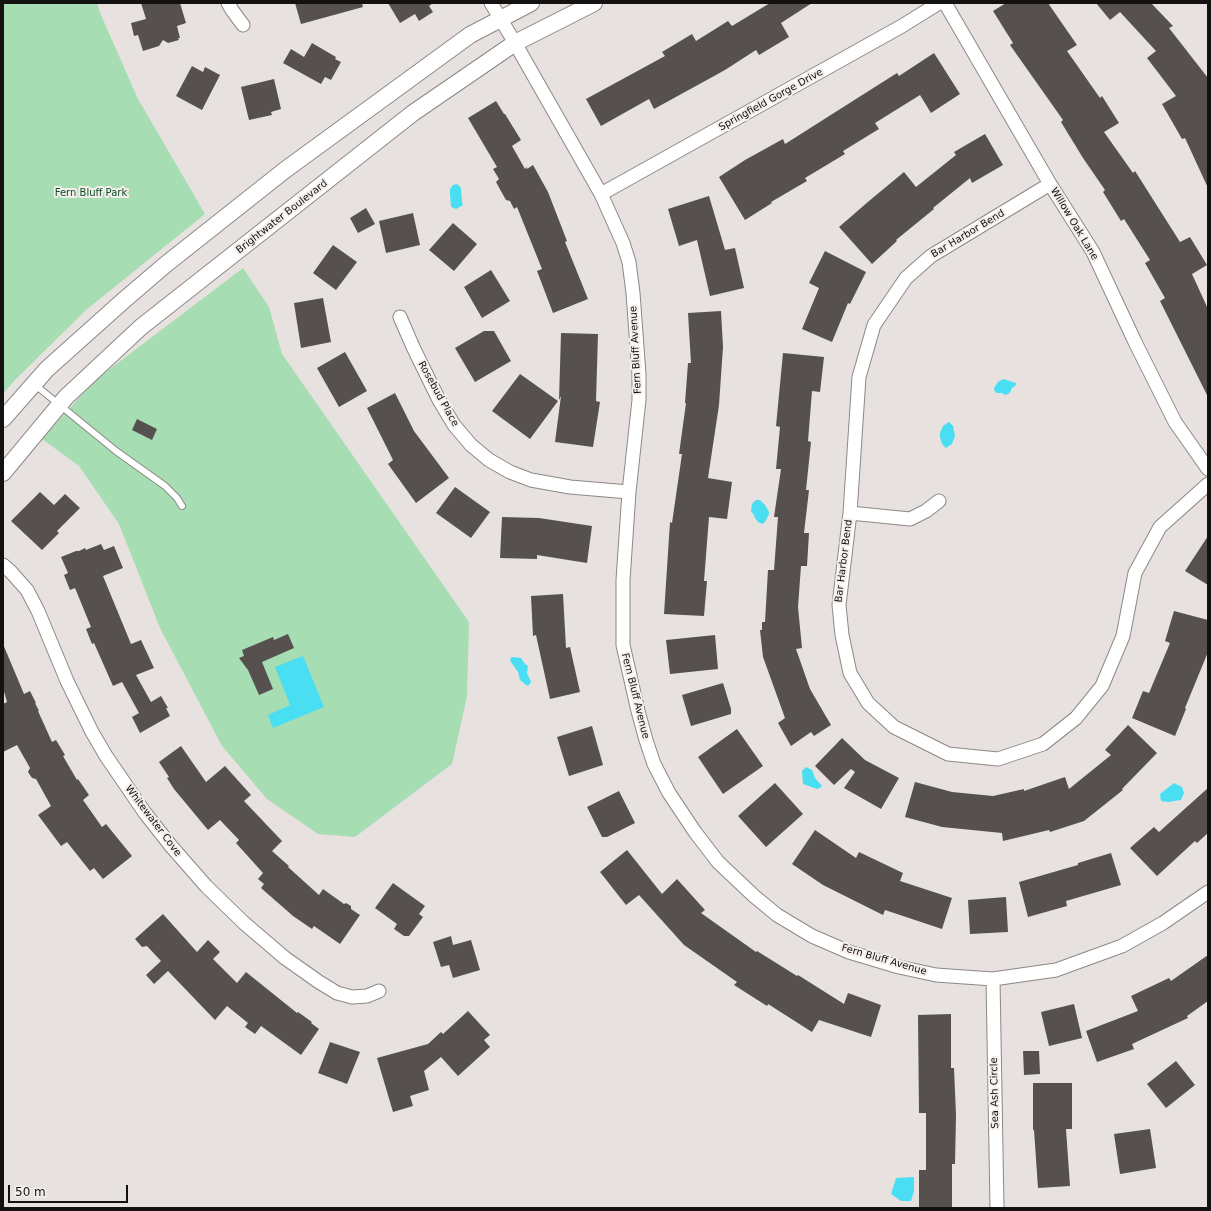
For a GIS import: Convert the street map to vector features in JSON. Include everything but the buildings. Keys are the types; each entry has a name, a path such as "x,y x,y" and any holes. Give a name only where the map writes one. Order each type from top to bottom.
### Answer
{"street":[{"path":"228,3 243,25"},
{"name":"Fern Bluff Avenue","path":"491,3 601,194 622,242 628,262 633,293 639,374 639,400 629,492 623,580 623,645 638,711 654,764 669,793 695,832 718,862 754,896 777,914 812,936 849,952 899,967 936,975 993,978 1056,970 1122,946 1163,923 1208,892"},
{"path":"3,419 47,369 159,270 284,170 470,35 532,3"},
{"name":"Brightwater Boulevard","path":"3,473 66,397 141,327 413,113 515,43 594,3"},
{"name":"Springfield Gorge Drive","path":"601,194 902,26 939,3"},
{"name":"Willow Oak Lane","path":"945,3 1050,184 1093,252 1135,342 1176,422 1208,469"},
{"name":"Bar Harbor Bend","path":"1050,184 931,256 906,278 874,325 859,377 850,513 839,604 842,635 850,673 868,702 894,727 948,754 998,759 1043,744 1076,718 1102,686 1123,636 1135,572 1160,527 1208,484"},
{"name":"Rosebud Place","path":"400,317 439,400 454,425 471,445 489,460 510,472 531,480 570,487 629,492"},
{"path":"850,513 910,519 926,511 939,501"},
{"name":"Whitewater Cove","path":"3,565 26,590 38,612 67,682 106,756 145,813 170,846 206,886 244,923 285,958 319,982 337,993 352,997 367,996 379,991"},
{"name":"Sea Ash Circle","path":"993,978 997,1208"}],"lane":[{"path":"34,384 116,451 165,486 177,498 182,506"}],"green space":[{"name":"Fern Bluff Park","path":"3,3 97,3 138,99 205,214 86,310 14,381 3,394"},
{"path":"243,268 269,307 282,354 469,622 467,696 452,764 355,837 318,834 267,799 222,746 160,628 119,524 79,466 42,439 94,381"}],"water":[{"path":"457,184 461,188 463,205 456,209 451,207 450,189 453,185"},
{"path":"1003,379 1016,383 1011,391 1005,395 1002,393 997,393 994,390 998,382"},
{"path":"949,422 953,426 955,436 952,444 946,448 942,444 940,433 943,426"},
{"path":"756,500 760,500 769,512 765,522 762,524 758,522 751,511 752,504"},
{"path":"303,656 324,707 273,728 268,715 290,705 275,667"},
{"path":"512,657 521,658 528,666 527,673 531,682 528,686 520,680 518,672 511,662 510,659"},
{"path":"806,767 812,770 815,778 822,786 820,788 817,789 803,784 802,771"},
{"path":"1174,783 1182,787 1184,793 1181,800 1168,802 1161,801 1160,794"},
{"path":"914,1177 914,1191 911,1201 901,1201 891,1194 896,1178"}]}
